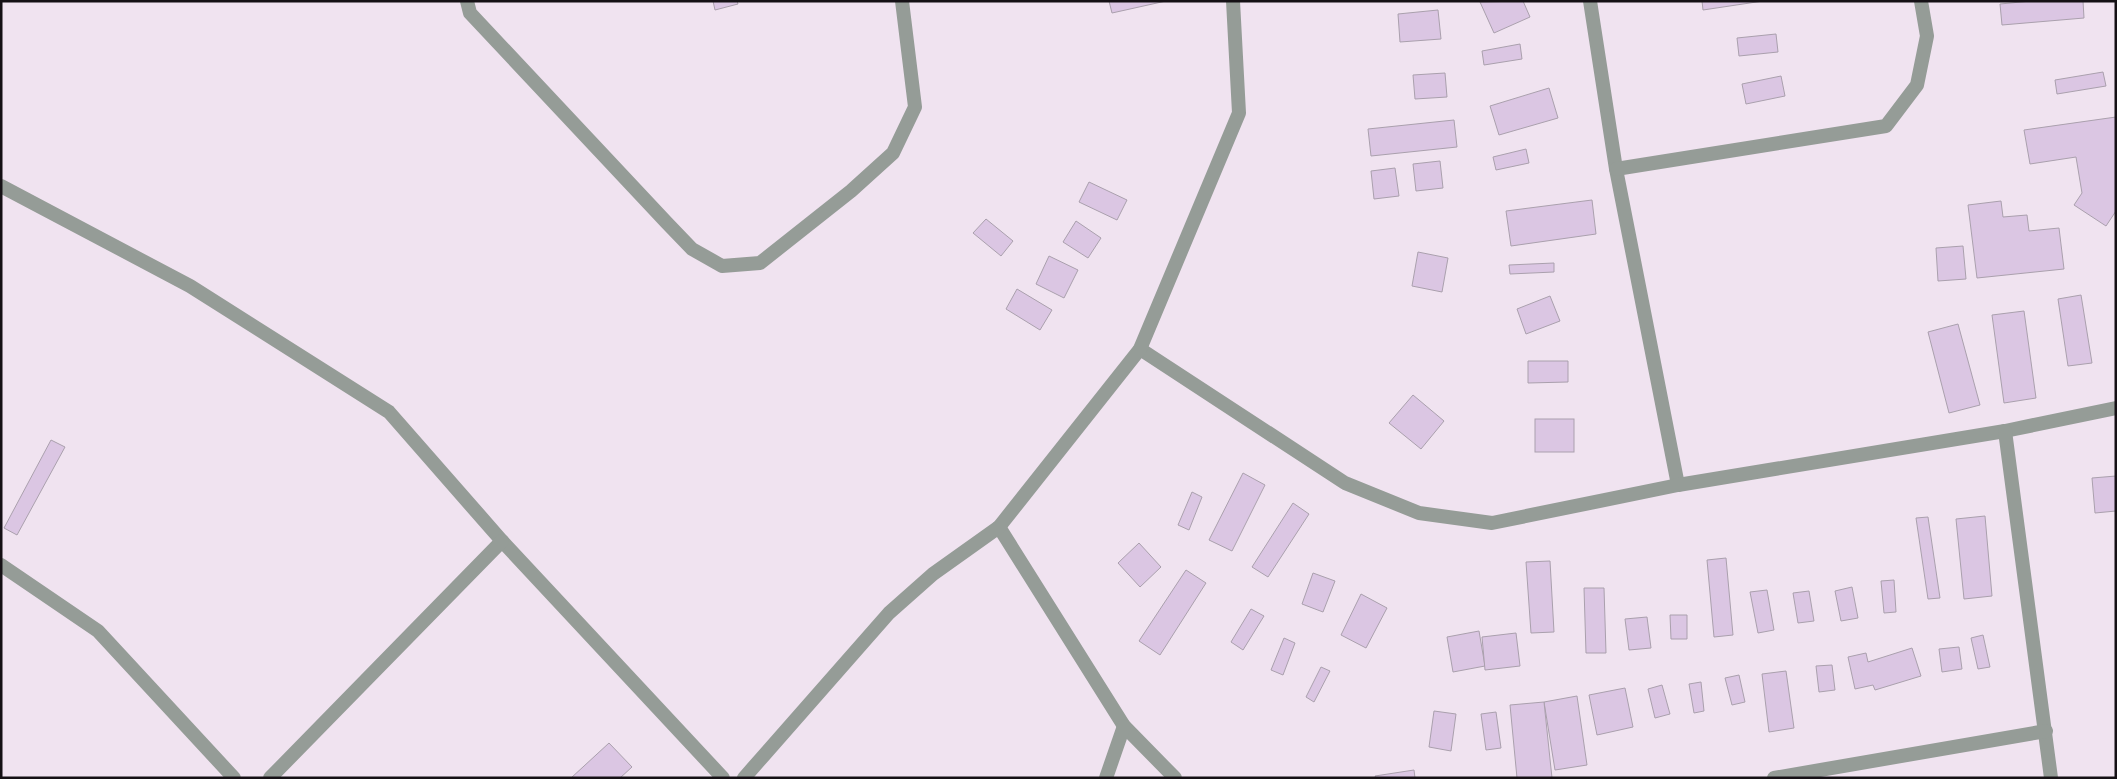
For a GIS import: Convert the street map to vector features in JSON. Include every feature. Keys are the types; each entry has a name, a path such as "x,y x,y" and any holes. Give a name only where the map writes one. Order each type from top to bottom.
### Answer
{"street":[{"path":"467,1 470,12 673,229 692,248 722,266 760,263 851,191 893,153 915,107 902,1"},
{"path":"744,778 889,613 933,574 999,527 1140,349 1239,113 1233,1"},
{"path":"1590,1 1616,169 1678,485"},
{"path":"1616,169 1886,126 1917,85 1927,36 1921,1"},
{"path":"1,186 190,286 389,412 502,541 723,778"},
{"path":"1140,349 1345,483 1419,513 1492,523 1678,485 2005,431 2116,408"},
{"path":"2005,431 2051,778"},
{"path":"999,527 1124,726 1175,778"},
{"path":"270,778 502,541"},
{"path":"1,566 98,631 234,778"},
{"path":"1106,778 1124,726"},
{"path":"1774,778 2046,731"}],"building":[{"path":"713,1 737,1 738,4 715,10"},
{"path":"1109,1 1166,1 1112,13"},
{"path":"1523,1 1530,17 1494,33 1480,2"},
{"path":"1702,1 1763,1 1703,10"},
{"path":"2031,1 2083,1 2084,18 2002,25 2000,4"},
{"path":"1438,10 1441,39 1400,42 1398,14"},
{"path":"1776,34 1778,52 1739,56 1737,38"},
{"path":"1520,44 1522,59 1484,65 1482,51"},
{"path":"2103,72 2106,86 2057,94 2055,80"},
{"path":"1445,73 1447,97 1415,99 1413,75"},
{"path":"1781,76 1785,96 1746,104 1742,84"},
{"path":"1549,88 1558,118 1499,135 1490,106"},
{"path":"2116,117 2116,211 2106,226 2074,205 2082,193 2076,157 2030,164 2024,130"},
{"path":"1454,120 1457,147 1371,156 1368,129"},
{"path":"1526,149 1529,163 1496,170 1493,157"},
{"path":"1440,161 1443,188 1416,191 1413,164"},
{"path":"1395,168 1399,196 1374,199 1371,171"},
{"path":"1089,182 1127,200 1117,220 1079,202"},
{"path":"1592,200 1596,234 1511,246 1506,211"},
{"path":"2001,201 2003,217 2027,215 2029,231 2059,228 2064,269 1977,278 1968,205"},
{"path":"986,219 1013,241 1001,256 973,233"},
{"path":"1076,221 1101,238 1088,258 1063,242"},
{"path":"1963,246 1966,279 1938,281 1936,248"},
{"path":"1418,252 1448,258 1442,292 1412,286"},
{"path":"1049,256 1078,270 1064,298 1036,284"},
{"path":"1554,263 1554,272 1510,274 1509,265"},
{"path":"1017,289 1052,310 1040,330 1006,309"},
{"path":"2081,295 2092,363 2068,366 2058,299"},
{"path":"1550,296 1560,321 1526,334 1517,309"},
{"path":"2024,311 2036,398 2004,403 1992,315"},
{"path":"1958,324 1980,405 1949,413 1928,332"},
{"path":"1528,361 1568,361 1568,382 1528,383"},
{"path":"1413,395 1444,421 1421,449 1389,423"},
{"path":"1535,419 1574,419 1574,452 1535,452"},
{"path":"51,440 65,447 17,535 4,528"},
{"path":"1243,473 1265,485 1232,551 1209,540"},
{"path":"2116,476 2116,511 2095,513 2092,478"},
{"path":"1192,492 1202,497 1189,530 1178,525"},
{"path":"1293,503 1309,514 1268,577 1252,567"},
{"path":"1985,516 1992,596 1964,599 1956,519"},
{"path":"1928,517 1940,598 1928,599 1916,518"},
{"path":"1139,543 1161,567 1140,587 1118,563"},
{"path":"1726,558 1733,635 1714,637 1707,560"},
{"path":"1550,561 1554,632 1531,633 1526,562"},
{"path":"1186,570 1206,583 1160,655 1139,641"},
{"path":"1313,573 1335,581 1323,612 1302,604"},
{"path":"1894,580 1896,612 1884,613 1881,581"},
{"path":"1852,587 1858,618 1841,621 1835,591"},
{"path":"1584,588 1604,588 1606,653 1586,653"},
{"path":"1767,590 1774,630 1758,633 1750,592"},
{"path":"1809,591 1814,621 1798,623 1793,593"},
{"path":"1361,594 1387,608 1366,648 1341,635"},
{"path":"1251,609 1264,616 1243,650 1231,642"},
{"path":"1670,615 1687,615 1687,639 1671,639"},
{"path":"1647,617 1651,648 1629,650 1625,619"},
{"path":"1479,631 1485,666 1453,672 1447,637"},
{"path":"1516,633 1520,666 1485,670 1482,637"},
{"path":"1983,635 1990,667 1978,669 1971,638"},
{"path":"1284,638 1295,643 1283,675 1271,670"},
{"path":"1959,647 1962,669 1942,672 1939,649"},
{"path":"1912,648 1921,676 1875,690 1873,685 1855,689 1848,657 1866,653 1868,662"},
{"path":"1832,665 1835,690 1819,692 1816,666"},
{"path":"1321,667 1330,671 1314,702 1306,697"},
{"path":"1786,671 1794,728 1769,732 1762,674"},
{"path":"1739,675 1745,702 1732,705 1725,678"},
{"path":"1701,682 1704,711 1694,713 1689,684"},
{"path":"1662,685 1670,714 1655,718 1648,689"},
{"path":"1625,688 1633,727 1597,735 1589,695"},
{"path":"1577,696 1587,765 1555,770 1544,702"},
{"path":"1544,702 1552,778 1517,778 1510,705"},
{"path":"1434,711 1456,714 1451,751 1429,747"},
{"path":"1496,712 1501,748 1486,750 1481,714"},
{"path":"609,743 632,767 620,778 571,778"},
{"path":"1414,770 1415,778 1376,778 1375,776"}]}
